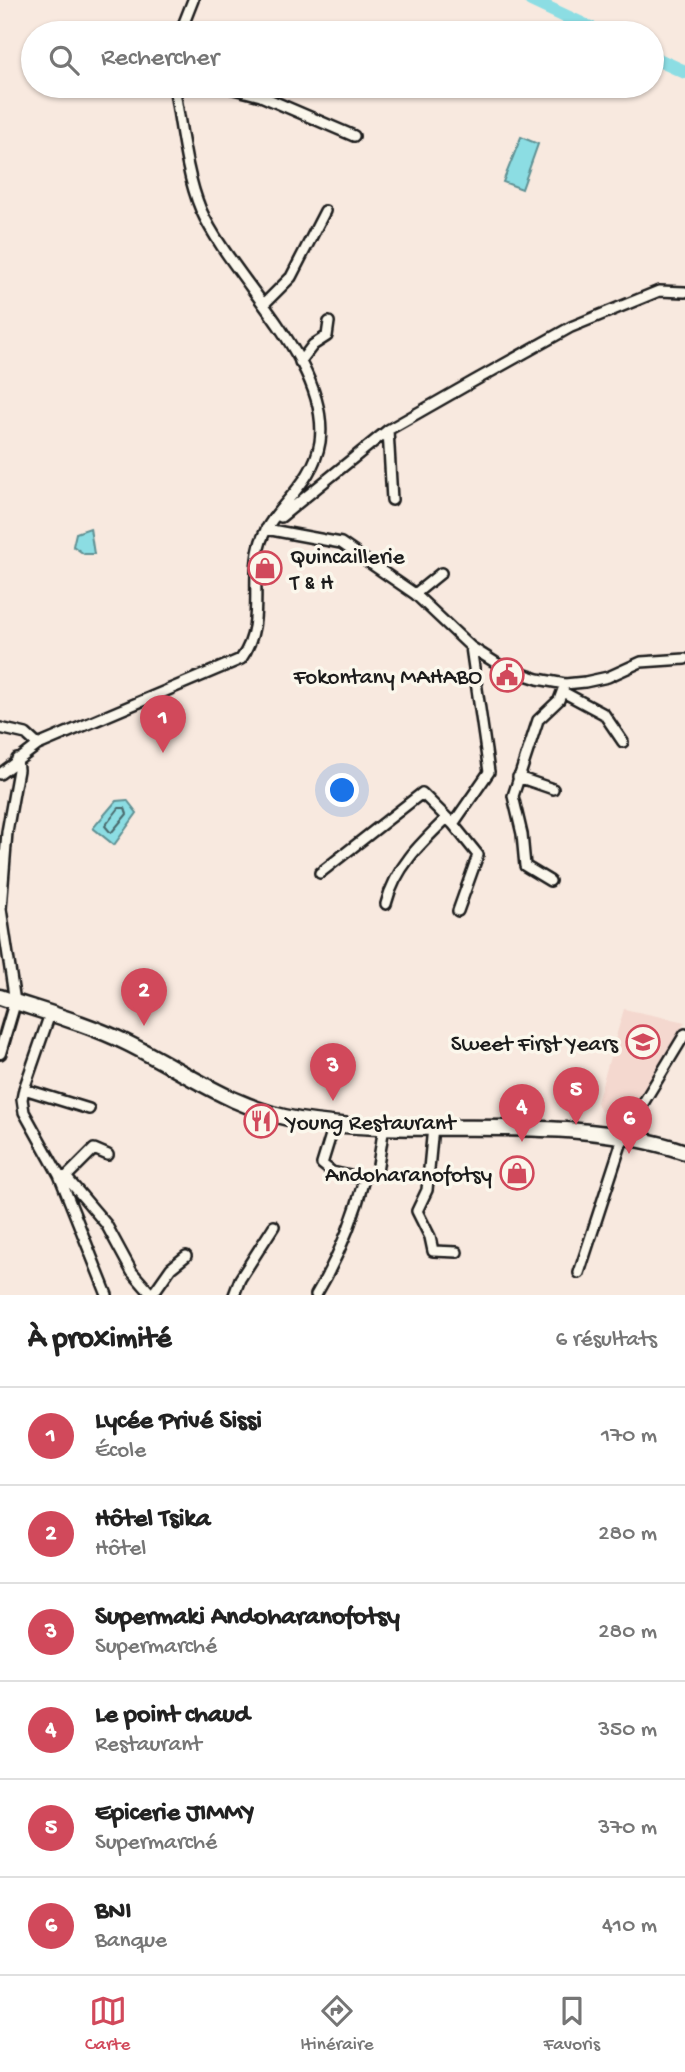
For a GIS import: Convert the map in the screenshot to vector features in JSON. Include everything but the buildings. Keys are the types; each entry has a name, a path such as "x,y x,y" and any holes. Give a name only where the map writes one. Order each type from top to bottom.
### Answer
{"main road":[{"path":"0,997 125,1042 247,1107 334,1125 624,1135 685,1152"}],"street":[{"path":"185,21 193,0"},
{"path":"0,774 38,745 241,659 255,632 255,575 266,529 310,470 320,441 317,406 300,362 264,304 223,250 200,207 177,98"},
{"path":"266,98 354,136"},
{"path":"264,304 291,277 325,211"},
{"path":"266,529 388,430 571,327 659,291 685,292"},
{"path":"300,362 313,345 327,336 329,322"},
{"path":"388,430 392,500"},
{"path":"266,529 341,543 415,594 471,647 504,667 564,688 604,714 623,741"},
{"path":"415,594 441,573"},
{"path":"386,904 390,888 410,854 449,822 489,772 471,647"},
{"path":"550,881 525,866 522,834 513,796 538,720 564,688 608,677 641,662 685,659"},
{"path":"0,728 26,734 38,745"},
{"path":"0,1053 15,1002 1,909 7,832 18,770 17,759"},
{"path":"518,777 553,789"},
{"path":"320,873 422,793 478,855 458,911"},
{"path":"50,1014 24,1089 24,1112 63,1176 106,1224 132,1272 152,1295 171,1268 186,1256"},
{"path":"579,1273 624,1135 685,1034"},
{"path":"24,1089 89,1109"},
{"path":"316,1295 335,1264 354,1220 364,1180 332,1172 322,1164 334,1125"},
{"path":"377,1172 384,1126"},
{"path":"433,1127 427,1190 416,1211 430,1237 433,1251 457,1252"},
{"path":"63,1176 94,1149 108,1155"},
{"path":"63,1176 107,1295"},
{"path":"234,1295 240,1279 274,1226"}],"shaded area":[{"name":"Sweet First Years","path":"624,1009 685,1022 637,1107 601,1112 597,1102"}],"water":[{"path":"521,137 538,144 522,189 503,182"},
{"path":"90,528 94,554 84,554 73,546 76,533"},
{"path":"127,800 137,813 114,845 93,828 116,801"}],"waterway":[{"path":"531,0 576,21"},
{"path":"664,62 685,72"}],"place":[{"name":"Quincaillerie T & H","path":"265,568"},
{"name":"Fokontany MAHABO","path":"507,675"},
{"name":"Lycée Privé Sissi","path":"163,753"},
{"name":"Hôtel Tsika","path":"144,1026"},
{"name":"Sweet First Years","path":"643,1042"},
{"name":"Supermaki Andoharanofotsy","path":"333,1101"},
{"name":"Young Restaurant","path":"261,1121"},
{"name":"Epicerie JIMMY","path":"576,1125"},
{"name":"Le point chaud","path":"522,1142"},
{"name":"BNI","path":"629,1154"},
{"name":"Andoharanofotsy","path":"517,1173"}]}
